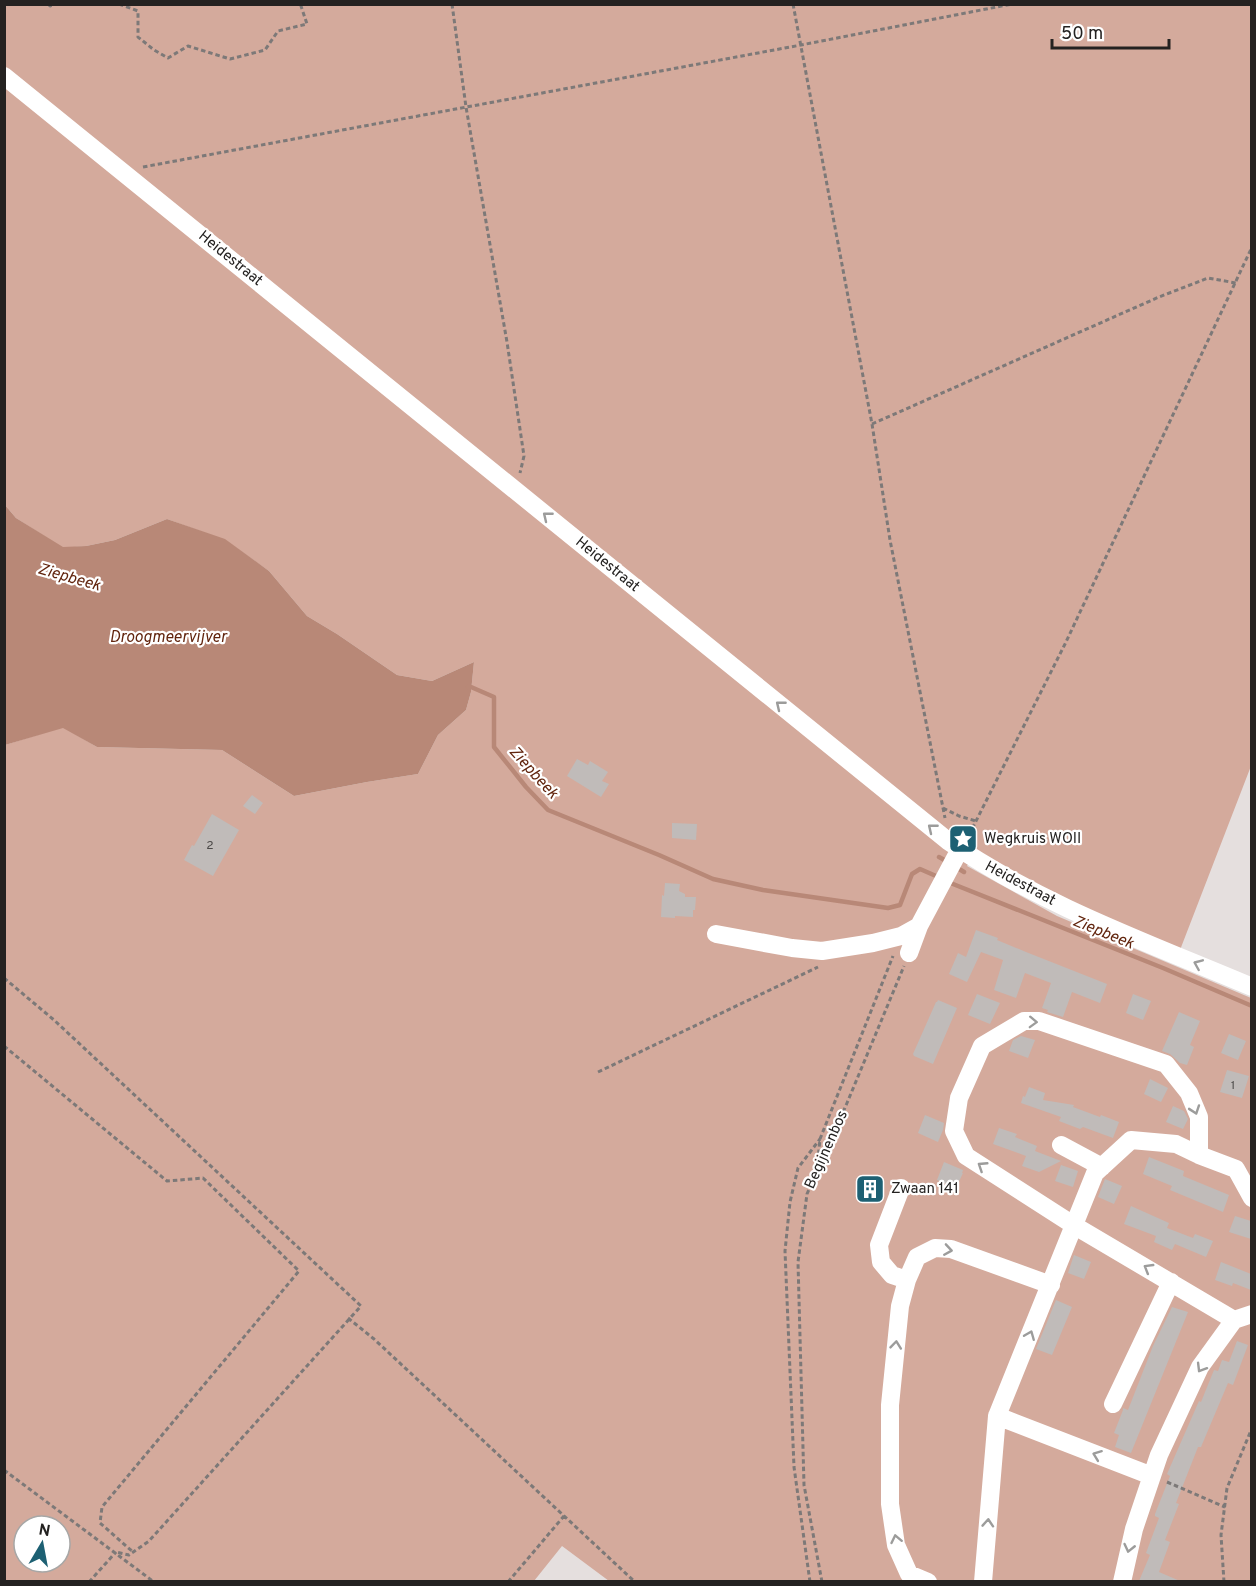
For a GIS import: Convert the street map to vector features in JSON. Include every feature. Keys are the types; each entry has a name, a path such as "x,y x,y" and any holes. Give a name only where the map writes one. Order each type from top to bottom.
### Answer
{"street":[{"name":"Heidestraat","path":"4,76 948,841 987,867 1057,904 1251,987"},
{"path":"716,934 822,951 865,945 901,936 914,940 960,849"},
{"path":"1122,1581 1134,1529 1159,1455 1200,1367 1243,1317 1171,1282 1075,1226 966,1156 954,1131 959,1098 982,1046 1024,1021 1039,1021 1166,1064 1189,1093 1199,1117 1199,1155"},
{"path":"983,1581 997,1416 1095,1173 1131,1140 1176,1144 1236,1169 1251,1198"},
{"path":"1061,1145 1102,1167"},
{"path":"901,1188 879,1245 881,1262 892,1275 907,1280"},
{"path":"928,1581 909,1574 896,1545 890,1504 890,1405 900,1305 907,1280 917,1257 935,1248 951,1249 1051,1285"},
{"path":"1113,1404 1171,1282"},
{"path":"997,1416 1152,1476"}],"path":[{"path":"48,4 50,6 55,4"},
{"path":"119,4 138,11 138,37 168,58 188,46 230,59 264,50 278,31 307,24 302,4"},
{"path":"452,4 466,107 507,342 524,456 521,472 510,487"},
{"path":"793,4 872,424 890,540 945,819"},
{"path":"121,171 1012,4"},
{"path":"960,849 1065,644 1251,247"},
{"path":"872,424 1169,293 1208,278 1236,283"},
{"path":"943,808 976,821"},
{"path":"810,1581 794,1467 785,1251 790,1202 798,1168 820,1139 895,952 914,940"},
{"name":"Begijnenbos","path":"822,1581 804,1485 798,1262 807,1194 914,940"},
{"path":"597,1072 822,965"},
{"path":"4,978 54,1020 361,1306 149,1541 129,1555 116,1552"},
{"path":"4,1046 167,1181 203,1178 299,1271 102,1507 100,1523 133,1552"},
{"path":"816,1174 820,1139"},
{"path":"348,1318 374,1339 635,1581"},
{"path":"1224,1581 1221,1535 1227,1488 1251,1428"},
{"path":"4,1470 154,1581"},
{"path":"1152,1476 1225,1507"},
{"path":"508,1581 564,1516"},
{"path":"89,1581 116,1552"}],"shaded area":[{"path":"5,5 1251,5 1251,766 1180,950 1065,902 975,852 967,866 1057,916 1251,998 1251,1581 609,1581 562,1546 534,1581 5,1581 5,745 63,727 97,747 222,750 294,796 418,774 438,735 466,710 471,692 474,662 432,681 397,675 307,616 269,571 225,540 167,519 115,540 63,548 16,518 5,505"}],"water":[{"name":"Droogmeervijver","path":"5,505 16,518 63,547 86,546 115,540 167,519 225,539 269,571 307,616 397,675 432,681 474,662 471,692 466,710 438,735 418,774 294,796 222,750 97,747 63,728 5,745"}],"building":[{"path":"577,759 588,765 590,761 608,772 602,781 609,784 601,797 567,776"},
{"path":"252,795 263,803 255,814 243,806"},
{"path":"212,814 239,830 213,876 184,860"},
{"path":"672,823 697,824 696,840 672,838"},
{"path":"665,883 680,884 679,891 685,894 685,897 696,897 693,917 661,917"},
{"path":"976,930 1107,984 1100,1003 1072,992 1063,1017 1047,1012 1048,1010 1042,1008 1051,983 1025,973 1016,998 994,990 1003,960 981,952 967,982 949,974 958,953 966,957"},
{"path":"977,994 1000,1003 990,1024 968,1015"},
{"path":"1133,994 1151,1001 1143,1020 1126,1013"},
{"path":"938,1000 957,1008 933,1064 913,1054"},
{"path":"1179,1012 1200,1021 1190,1045 1194,1047 1187,1065 1162,1051"},
{"path":"1229,1034 1246,1041 1238,1060 1221,1053"},
{"path":"1021,1036 1035,1040 1028,1058 1009,1051 1013,1040"},
{"path":"1227,1070 1249,1076 1242,1098 1220,1092"},
{"path":"1150,1079 1168,1088 1161,1102 1144,1094"},
{"path":"1029,1087 1045,1093 1043,1100 1074,1105 1073,1107 1119,1122 1113,1138 1083,1127 1080,1129 1059,1121 1061,1117 1021,1103"},
{"path":"1173,1106 1184,1111 1188,1119 1183,1129 1166,1122"},
{"path":"925,1115 944,1123 938,1142 918,1133"},
{"path":"999,1128 1017,1134 1015,1137 1037,1146 1035,1151 1061,1161 1039,1172 1022,1166 1026,1156 993,1144"},
{"path":"1149,1157 1184,1171 1183,1176 1229,1195 1223,1212 1170,1190 1172,1186 1143,1174"},
{"path":"944,1162 963,1170 956,1188 937,1180"},
{"path":"1061,1165 1078,1171 1073,1187 1055,1181"},
{"name":"Zwaan 141","path":"865,1177 883,1185 876,1201 858,1194"},
{"path":"1105,1179 1122,1186 1114,1204 1098,1197"},
{"path":"1131,1206 1169,1223 1167,1228 1193,1238 1195,1234 1213,1241 1206,1257 1175,1244 1172,1250 1154,1242 1156,1236 1124,1224"},
{"path":"1235,1216 1251,1221 1251,1239 1229,1232"},
{"path":"1074,1255 1091,1262 1084,1279 1068,1273"},
{"path":"1221,1262 1251,1274 1251,1290 1233,1283 1232,1286 1215,1280"},
{"path":"1056,1300 1072,1307 1052,1355 1036,1349"},
{"path":"1172,1307 1188,1312 1131,1453 1115,1447 1119,1435 1114,1433 1123,1408 1128,1410 1153,1346"},
{"path":"1237,1341 1248,1345 1233,1385 1228,1383 1201,1447 1198,1447 1176,1503 1179,1504 1165,1540 1170,1542 1159,1572 1180,1581 1139,1581 1150,1555 1146,1553 1159,1518 1155,1514 1170,1476 1167,1474 1214,1370 1218,1371 1222,1360 1229,1362"}],"waterway":[{"name":"Ziepbeek","path":"468,687 494,697 494,747 548,810 713,879 763,890 888,908 900,905 912,874 920,869 936,876"},
{"path":"939,857 948,862"},
{"path":"956,867 964,872"},
{"name":"Ziepbeek","path":"948,882 1252,1006"}],"place":[{"name":"Wegkruis WOII","path":"963,839"},
{"name":"Zwaan 141","path":"870,1189"}]}
